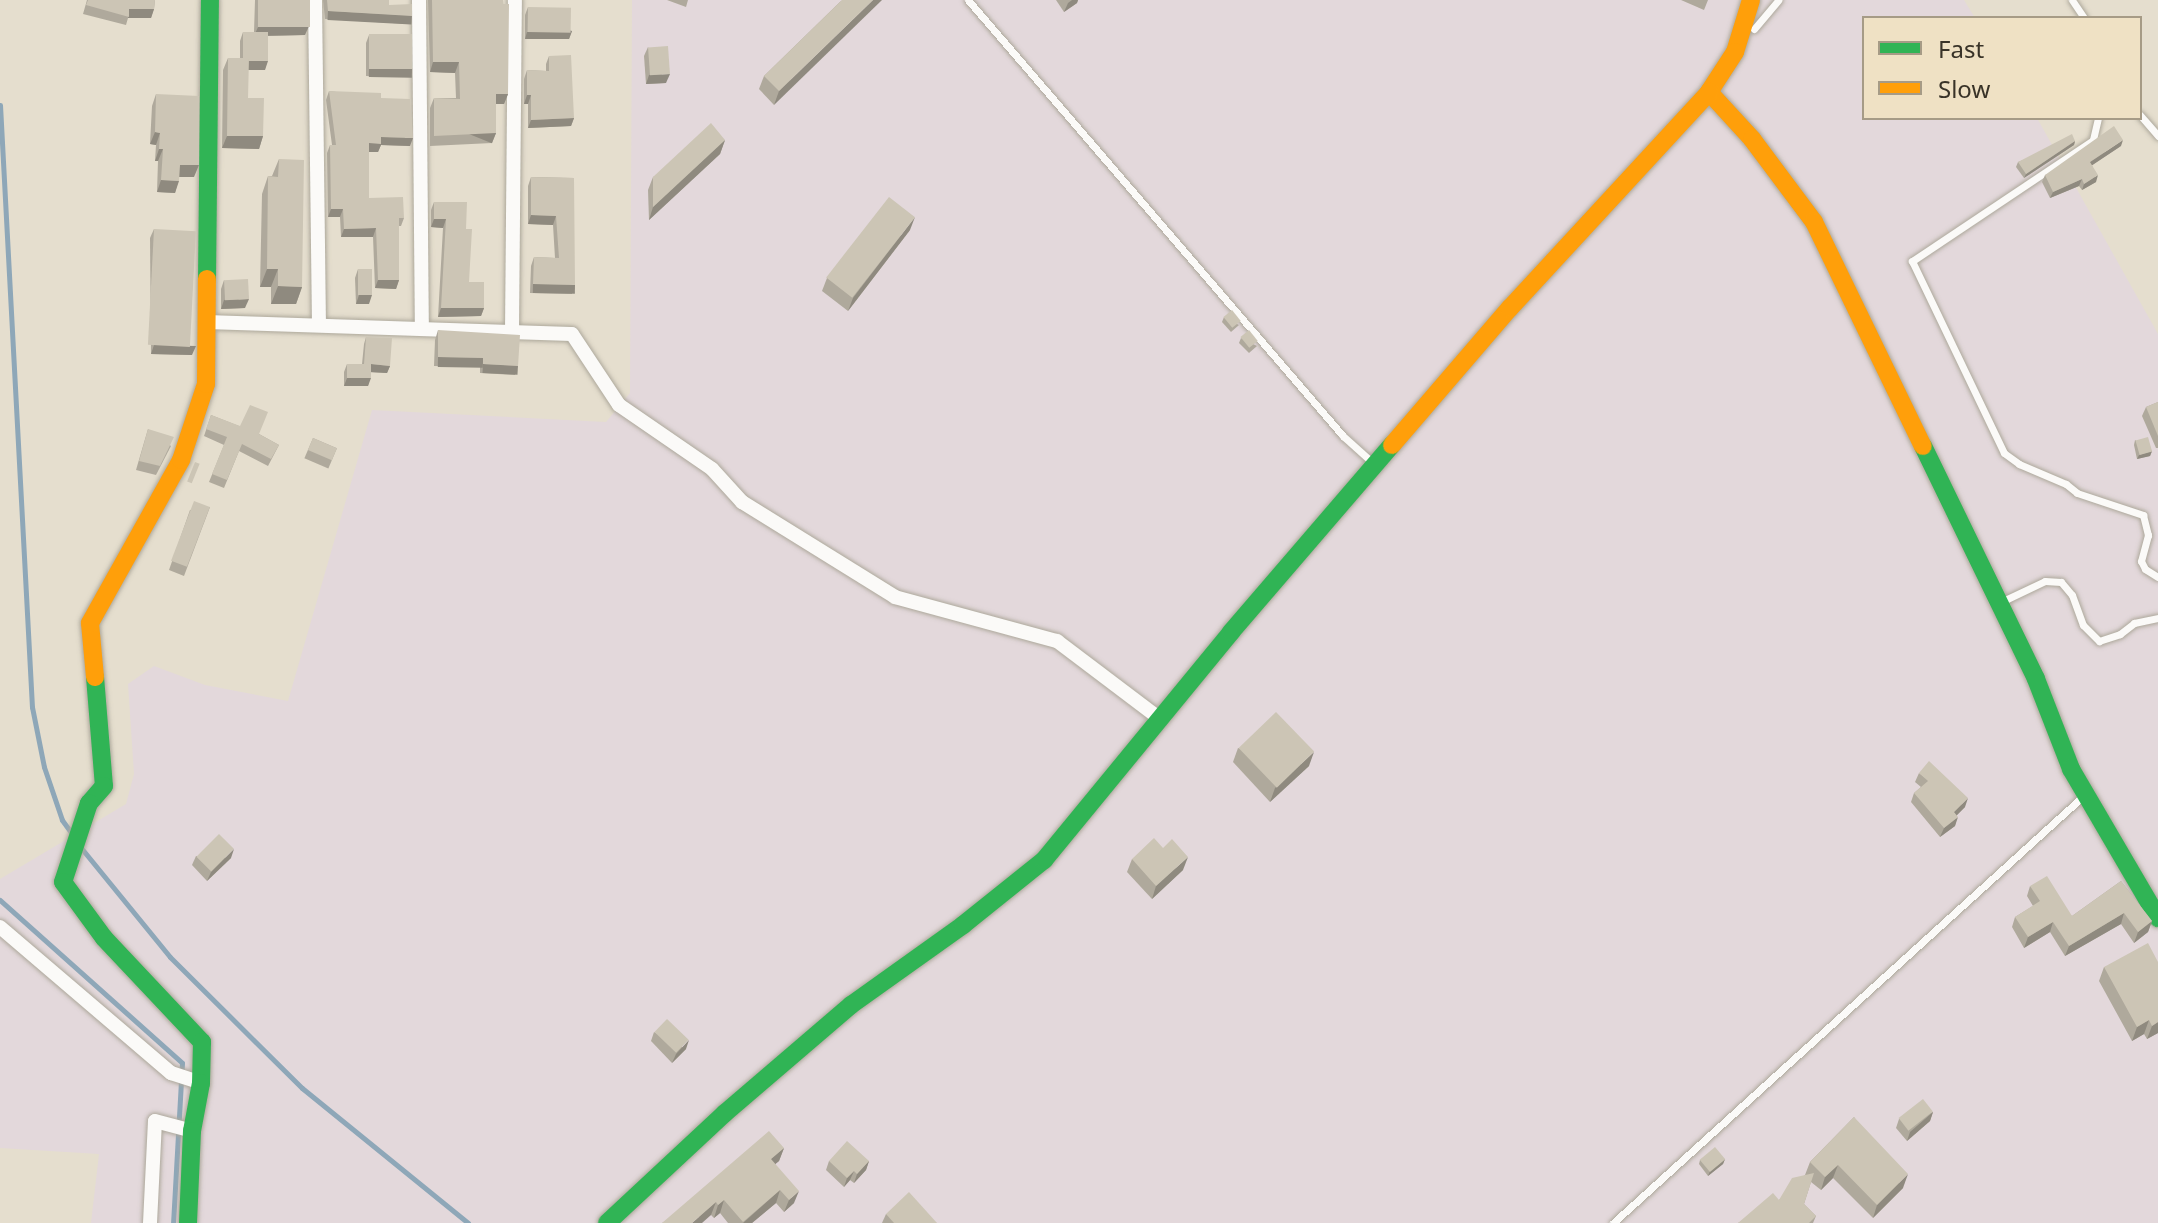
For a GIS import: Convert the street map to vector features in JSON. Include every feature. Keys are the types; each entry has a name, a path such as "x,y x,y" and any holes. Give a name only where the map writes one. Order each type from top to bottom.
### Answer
{"main road":[{"path":"188,1223 192,1131 201,1083 202,1042 104,938 63,882 89,803 104,786 90,623 181,460 206,384 210,0"},
{"path":"607,1223 725,1113 851,1005 963,925 1044,860 1510,308 1709,92 1735,52 1751,0"},
{"path":"1709,92 1752,139 1814,222 2036,679 2071,769 2158,918"}],"street":[{"path":"315,0 319,325"},
{"path":"419,0 422,327"},
{"path":"512,331 515,0"},
{"path":"206,322 572,334 619,405 712,469 742,502 895,597 1057,641 1160,719"},
{"path":"0,927 171,1073 201,1083"},
{"path":"150,1223 155,1121 192,1131"}],"lane":[{"path":"968,0 1343,436 1376,465"},
{"path":"1735,52 1778,0"},
{"path":"2142,117 2158,136"},
{"path":"2098,120 2093,140 1912,261 2004,453 2077,493 2143,515 2148,535 2141,561 2145,569 2158,577"},
{"path":"1997,604 2052,579 2061,582 2072,595 2083,625 2099,641 2114,637 2134,623 2158,618"},
{"path":"1613,1223 2085,793"}],"shaded area":[{"path":"632,0 1964,0 1974,16 1862,16 1862,120 2038,120 2158,334 2158,1223 91,1223 99,1154 0,1148 0,879 126,804 134,774 128,684 154,666 205,685 288,701 372,410 606,422 630,393"}],"building":[{"path":"88,0 155,0 154,9 129,9 129,17 86,5"},
{"path":"258,0 310,0 310,27 258,27"},
{"path":"327,0 389,0 389,5 412,4 412,16 328,11"},
{"path":"432,0 503,0 503,4 509,4 508,94 496,94 496,133 434,136 434,98 460,99 459,62 433,62"},
{"path":"842,0 873,0 779,91 764,76"},
{"path":"528,7 571,8 571,33 528,32"},
{"path":"243,32 268,32 268,61 243,58"},
{"path":"369,34 412,34 412,69 369,69"},
{"path":"668,46 670,74 650,75 648,47"},
{"path":"571,55 574,118 531,120 527,70 549,71 549,56"},
{"path":"228,58 249,58 248,98 264,98 263,136 227,136"},
{"path":"329,91 381,93 381,98 410,99 413,138 381,137 381,144 369,143 369,198 403,197 404,218 399,218 399,280 378,280 376,228 344,229 343,209 331,209 330,145 336,145"},
{"path":"156,94 199,96 199,165 180,165 179,181 161,180 163,149 159,149 160,133 155,132"},
{"path":"711,123 725,140 653,207 653,177"},
{"path":"2114,126 2123,140 2090,162 2098,175 2084,184 2082,179 2053,192 2045,175"},
{"path":"2072,134 2075,141 2026,174 2018,162"},
{"path":"279,159 304,160 302,287 278,286 278,269 267,269 268,176 278,177"},
{"path":"531,177 574,178 575,285 533,284 534,257 559,258 556,216 531,215"},
{"path":"889,197 915,217 852,298 826,277"},
{"path":"434,202 467,202 466,229 472,229 469,282 484,282 484,308 441,308 446,219 434,219"},
{"path":"154,229 196,231 190,347 148,345"},
{"path":"358,269 372,269 372,295 358,295"},
{"path":"248,279 249,299 225,300 224,280"},
{"path":"1232,310 1241,321 1232,328 1223,317"},
{"path":"438,330 520,335 518,366 483,364 483,358 438,357"},
{"path":"1249,330 1258,341 1249,348 1240,337"},
{"path":"366,337 392,338 390,366 371,364 371,378 347,378 347,364 364,364"},
{"path":"2158,402 2158,436 2146,407"},
{"path":"250,405 268,412 259,434 279,445 271,459 242,444 227,480 212,474 227,437 206,429 211,415 240,426"},
{"path":"148,429 174,437 160,466 139,461"},
{"path":"2148,437 2152,451 2140,455 2136,441"},
{"path":"313,438 337,448 332,460 308,450"},
{"path":"195,462 200,464 192,483 187,481"},
{"path":"194,501 210,507 187,567 171,561"},
{"path":"1276,712 1314,752 1277,788 1239,748"},
{"path":"1929,761 1968,798 1954,812 1958,817 1944,828 1914,793 1928,781 1919,773"},
{"path":"219,834 234,849 211,871 196,857"},
{"path":"1154,838 1163,848 1172,839 1188,857 1156,886 1132,859"},
{"path":"2047,876 2072,916 2121,881 2152,921 2138,932 2124,913 2069,946 2053,922 2028,937 2015,917 2040,901 2030,886"},
{"path":"2148,943 2158,962 2158,1022 2152,1026 2149,1020 2137,1027 2104,967"},
{"path":"667,1019 689,1040 676,1053 654,1032"},
{"path":"1923,1099 1933,1112 1908,1131 1899,1118"},
{"path":"1854,1117 1908,1174 1877,1205 1838,1165 1825,1177 1810,1162"},
{"path":"769,1131 784,1148 771,1159 799,1191 789,1200 780,1190 743,1222 724,1200 718,1205 716,1202 692,1223 662,1223"},
{"path":"847,1141 869,1161 857,1174 854,1171 847,1178 829,1161"},
{"path":"1715,1147 1725,1159 1710,1172 1700,1160"},
{"path":"1814,1173 1804,1204 1816,1216 1809,1223 1738,1223 1773,1193 1779,1200 1792,1178"},
{"path":"909,1192 937,1223 894,1223 886,1214"}],"waterway":[{"path":"0,105 32,707 44,767 62,820 72,834"},
{"path":"82,849 170,957 302,1088 468,1223"},
{"path":"0,900 182,1063 173,1223"}],"traffic: fast":[{"path":"207,279 210,0"},
{"path":"607,1223 725,1113 851,1005 963,925 1044,860 1231,632 1392,445"},
{"path":"1923,446 2036,679 2071,769 2158,918"},
{"path":"95,677 104,786 89,803 63,882 104,938 202,1042 201,1083 192,1131 188,1223"}],"traffic: slow":[{"path":"1751,0 1735,52 1709,92 1752,139 1814,222 1923,446"},
{"path":"1392,445 1510,308 1709,92"},
{"path":"95,677 90,623 181,460 206,384 207,279"}]}
